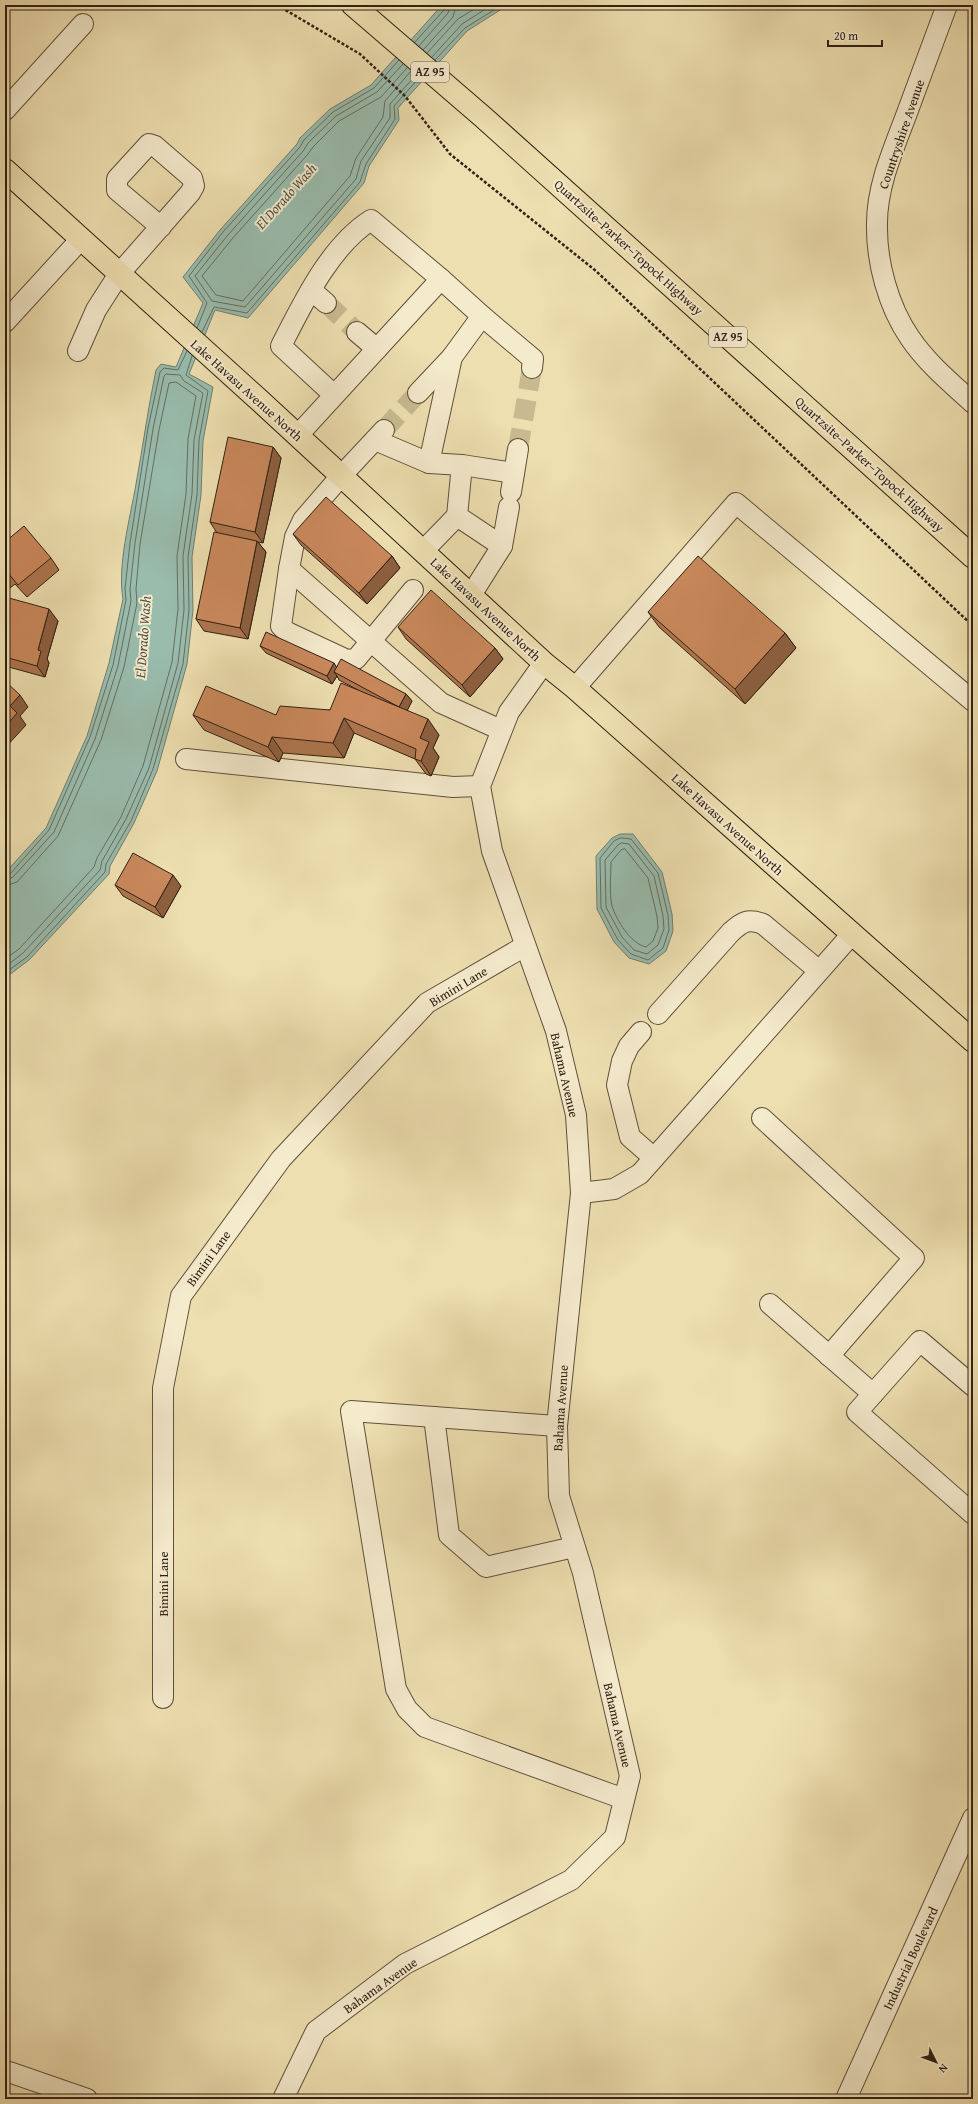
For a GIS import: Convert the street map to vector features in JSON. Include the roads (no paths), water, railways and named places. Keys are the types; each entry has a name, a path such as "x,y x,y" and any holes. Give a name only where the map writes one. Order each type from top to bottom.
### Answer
{"main road":[{"name":"Quartzsite–Parker–Topock Highway","path":"353,5 484,117 973,557"},
{"name":"Lake Havasu Avenue North","path":"5,170 298,435 544,663 575,688 973,1041"}],"street":[{"name":"Countryshire Avenue","path":"947,5 892,152 881,189 877,230 879,254 890,298 910,338 939,372 973,403"},
{"path":"5,110 83,24"},
{"path":"334,395 281,346 311,290 356,230 371,220 533,359 532,368"},
{"path":"78,351 96,310 119,274 161,227"},
{"path":"5,322 81,239"},
{"path":"298,435 441,279"},
{"path":"311,290 326,303"},
{"path":"418,393 452,357 482,316"},
{"path":"357,332 377,349"},
{"path":"429,463 452,357"},
{"path":"414,590 356,659 346,660 287,632 281,626 295,537 303,520 379,435 429,463 462,465 514,473"},
{"path":"471,596 502,546 518,449"},
{"path":"423,552 457,516 462,465"},
{"path":"575,688 736,503 973,701"},
{"path":"457,516 502,546"},
{"path":"289,568 441,703 501,730"},
{"path":"186,759 453,787 480,786 509,712 544,663"},
{"name":"Bahama Avenue","path":"283,2099 316,2031 405,1964 571,1880 615,1837 630,1776 583,1573 559,1496 556,1426 581,1192 576,1115 556,1031 492,851 480,786"},
{"path":"658,1014 730,932 742,922 752,920 763,924 818,970"},
{"path":"581,1192 614,1189 640,1174 818,970 852,934"},
{"name":"Bimini Lane","path":"163,1698 164,1388 181,1296 281,1159 427,1003 525,946"},
{"path":"641,1032 629,1046 622,1061 617,1086 630,1137 654,1158"},
{"path":"762,1118 914,1258 829,1356"},
{"path":"770,1304 873,1394"},
{"path":"973,1386 920,1341 857,1412 973,1514"},
{"path":"556,1426 351,1412 396,1689 407,1709 425,1727 624,1799"},
{"path":"434,1417 449,1535 486,1567 574,1547"},
{"name":"Industrial Boulevard","path":"846,2099 973,1818"},
{"path":"9,2072 87,2099"}],"water":[{"name":"El Dorado Wash","path":"442,5 508,5 467,31 398,108 399,120 369,166 364,183 248,318 215,310 189,374 213,387 203,441 201,495 192,557 193,610 187,664 157,771 134,823 110,866 109,874 29,960 5,978 5,873 46,828 87,736 109,663 123,599 122,572 125,542 156,370 161,364 176,367 203,303 183,277 220,230 297,144 300,138 330,109 371,85"},
{"path":"620,834 633,834 662,872 672,914 673,931 666,951 649,964 629,958 614,942 597,909 596,856 612,838"}],"tunnel":[{"path":"326,303 357,332"},
{"path":"518,449 532,368"},
{"path":"384,430 418,393"}]}
